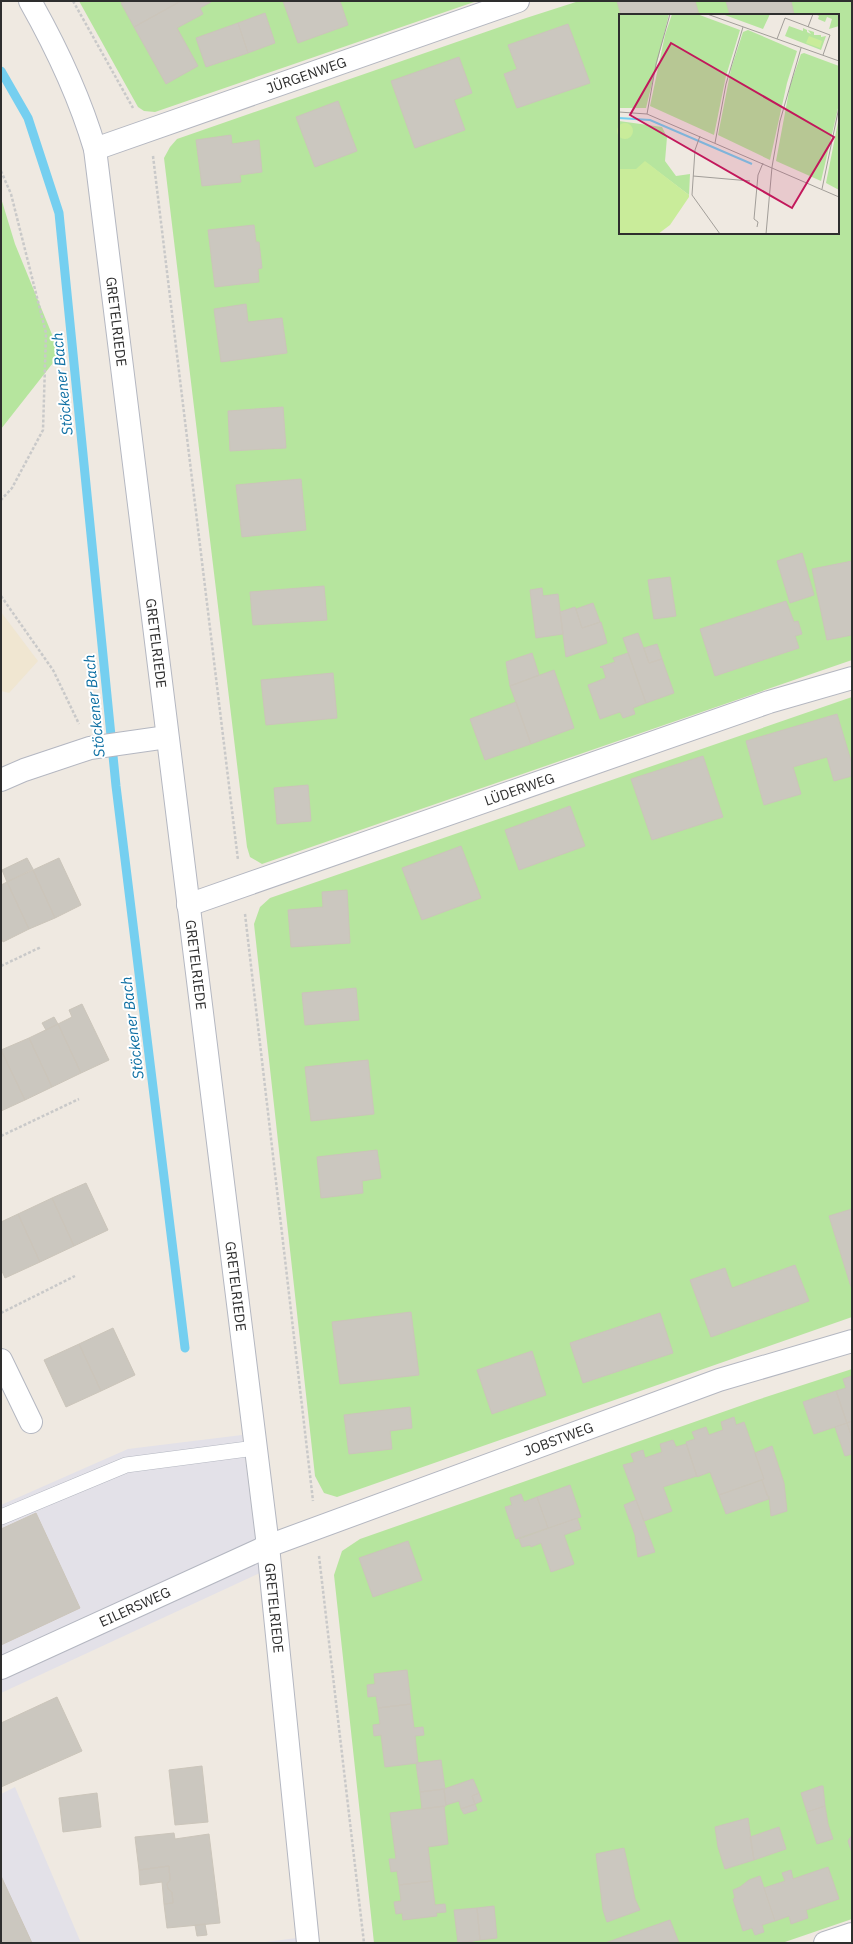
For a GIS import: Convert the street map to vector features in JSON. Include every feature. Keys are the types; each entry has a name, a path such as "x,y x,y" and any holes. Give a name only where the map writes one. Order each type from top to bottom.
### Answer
{"street":[{"name":"GRETELRIEDE","path":"30,1 44,27 87,121 95,149 158,738 188,905 268,1546 308,1943"},
{"name":"JÜRGENWEG","path":"95,149 518,1"},
{"name":"LÜDERWEG","path":"188,905 769,702 852,678"},
{"path":"1,780 24,770 96,747 158,738"},
{"name":"JOBSTWEG","path":"268,1546 719,1380 852,1341"},
{"path":"1,1360 31,1422"},
{"name":"EILERSWEG","path":"1,1668 268,1546"},
{"path":"825,1943 852,1934"}],"lane":[{"path":"1,1517 126,1465 255,1448"}],"path":[{"path":"73,1 146,131 155,163 242,886 364,1943"},
{"path":"1,171 11,194 46,333 43,430 12,488 1,500"},
{"path":"1,596 53,670 96,747"},
{"path":"1,966 41,947"},
{"path":"1,1136 79,1099"},
{"path":"1,1313 75,1276"}],"shaded area":[{"path":"1,612 38,661 9,693 1,691"},
{"path":"242,1435 260,1573 1,1693 1,1505 128,1449"},
{"path":"15,1787 81,1943 1,1943 1,1794"},
{"path":"297,1938 298,1943 258,1943"}],"green space":[{"path":"79,1 477,1 155,112 144,111 138,107"},
{"path":"579,1 852,1 852,660 262,864 250,857 247,847 164,158 170,147 177,139"},
{"path":"1,198 15,244 60,354 1,429"},
{"path":"852,697 852,1317 337,1497 324,1493 315,1476 254,924 260,907 270,898"},
{"path":"852,1369 852,1919 782,1943 374,1943 334,1575 342,1551 360,1539 757,1400"}],"building":[{"path":"125,1 181,1 134,27 121,3"},
{"path":"181,1 211,2 200,8 203,14 177,28 198,66 166,84 134,27"},
{"path":"283,1 340,1 348,25 298,43"},
{"path":"617,1 695,1 699,14 621,14"},
{"path":"726,1 791,1 794,14 730,14"},
{"path":"265,13 275,43 248,53 238,23"},
{"path":"238,23 248,53 206,67 196,38"},
{"path":"568,24 590,83 517,108 504,74 517,69 508,45"},
{"path":"459,57 472,93 454,100 465,130 415,148 391,81"},
{"path":"338,101 357,151 315,167 296,117"},
{"path":"231,135 232,144 259,140 262,172 240,175 241,182 202,186 196,140"},
{"path":"254,225 256,242 259,242 262,268 258,269 259,282 215,287 208,230"},
{"path":"246,304 248,322 282,318 287,353 221,362 214,309"},
{"path":"283,407 286,448 230,451 228,411"},
{"path":"301,479 306,530 242,537 236,485"},
{"path":"802,553 814,595 790,603 777,561"},
{"path":"852,561 852,635 827,640 812,569"},
{"path":"670,577 676,616 654,619 648,580"},
{"path":"324,586 327,620 253,625 250,592"},
{"path":"542,588 543,596 558,594 563,634 536,638 530,590"},
{"path":"786,601 794,622 798,621 802,634 795,636 799,648 715,676 700,629"},
{"path":"593,603 600,622 582,628 576,609"},
{"path":"575,607 582,628 601,622 607,643 566,657 560,612"},
{"path":"638,633 649,663 662,659 674,693 646,703 623,638"},
{"path":"657,644 662,659 649,663 644,648"},
{"path":"532,653 539,675 510,686 506,662"},
{"path":"628,653 646,703 633,708 635,714 623,718 620,712 600,719 588,685 606,678 603,668 600,667 615,662 613,658"},
{"path":"554,670 574,728 531,744 510,686"},
{"path":"333,673 337,718 266,725 261,680"},
{"path":"516,702 531,744 485,760 470,719"},
{"path":"837,714 852,764 852,776 834,781 827,757 793,767 801,794 764,805 746,741"},
{"path":"703,756 723,817 652,840 631,779"},
{"path":"308,785 311,821 277,824 274,788"},
{"path":"570,806 585,846 519,870 505,830"},
{"path":"461,846 481,898 422,920 402,868"},
{"path":"27,858 33,869 7,882 2,870"},
{"path":"59,858 81,905 55,918 33,870"},
{"path":"33,870 55,918 29,929 7,882"},
{"path":"7,882 29,929 3,942 1,936 1,885"},
{"path":"347,890 350,943 291,947 288,910 323,907 322,892"},
{"path":"356,988 359,1020 305,1025 302,993"},
{"path":"82,1004 109,1060 81,1073 58,1024 72,1017 69,1010"},
{"path":"54,1017 58,1024 46,1030 42,1023"},
{"path":"58,1024 81,1073 52,1087 29,1038"},
{"path":"29,1038 52,1087 25,1100 1,1050"},
{"path":"1,1050 25,1100 1,1111"},
{"path":"368,1060 374,1114 311,1121 305,1067"},
{"path":"377,1150 381,1178 362,1181 363,1193 321,1198 317,1157"},
{"path":"86,1183 108,1230 74,1246 52,1198"},
{"path":"52,1198 74,1246 40,1262 18,1214"},
{"path":"852,1209 852,1287 851,1287 829,1216"},
{"path":"18,1214 40,1262 5,1278 1,1269 1,1222"},
{"path":"795,1265 809,1301 711,1337 690,1280 725,1268 732,1288"},
{"path":"411,1312 419,1375 340,1384 332,1322"},
{"path":"660,1313 673,1353 583,1383 570,1343"},
{"path":"113,1328 135,1375 101,1391 79,1344"},
{"path":"79,1344 101,1391 66,1407 44,1360"},
{"path":"532,1351 546,1395 492,1414 477,1370"},
{"path":"852,1376 852,1421 847,1423 836,1391 846,1388 843,1379"},
{"path":"836,1391 847,1423 814,1434 803,1402"},
{"path":"410,1407 412,1428 390,1431 392,1449 349,1454 344,1415"},
{"path":"734,1417 736,1425 744,1422 764,1479 719,1495 710,1472 697,1477 686,1442 695,1439 692,1432 706,1427 709,1435 723,1430 721,1422"},
{"path":"852,1421 852,1438 847,1423"},
{"path":"847,1423 852,1438 852,1454 845,1456 835,1427"},
{"path":"673,1440 676,1447 686,1444 697,1476 663,1487 672,1511 644,1521 623,1465 634,1462 631,1454 643,1450 645,1458 662,1452 660,1444"},
{"path":"772,1446 784,1483 787,1511 771,1516 769,1496 767,1496 762,1480 764,1479 755,1453"},
{"path":"762,1480 769,1499 726,1514 719,1495"},
{"path":"570,1485 581,1517 548,1528 537,1497"},
{"path":"521,1494 524,1502 537,1497 548,1528 516,1539 505,1507 512,1505 510,1498"},
{"path":"636,1500 655,1552 638,1557 635,1535 624,1505"},
{"path":"36,1513 80,1608 1,1645 1,1529"},
{"path":"577,1518 581,1529 564,1535 574,1564 551,1572 541,1543 531,1547 530,1545 522,1547 519,1539"},
{"path":"408,1541 422,1580 373,1597 359,1558"},
{"path":"407,1670 411,1704 378,1708 376,1696 368,1697 367,1685 375,1684 374,1674"},
{"path":"57,1697 82,1751 1,1787 1,1723"},
{"path":"411,1704 414,1728 423,1727 424,1735 415,1736 418,1763 385,1767 381,1735 374,1736 373,1725 380,1724 378,1708"},
{"path":"441,1760 445,1789 420,1792 416,1763"},
{"path":"202,1766 208,1822 175,1825 169,1770"},
{"path":"473,1779 479,1793 472,1796 475,1804 461,1809 459,1801 446,1805 444,1789"},
{"path":"823,1786 825,1806 807,1812 801,1793"},
{"path":"444,1789 446,1806 422,1809 420,1792"},
{"path":"97,1793 101,1827 63,1832 59,1798"},
{"path":"479,1793 482,1801 475,1804 472,1796"},
{"path":"475,1804 477,1810 464,1814 461,1809"},
{"path":"444,1806 448,1844 428,1847 432,1881 399,1885 397,1871 391,1872 389,1859 396,1859 390,1813"},
{"path":"825,1806 828,1824 833,1839 817,1844 807,1812"},
{"path":"748,1818 754,1860 725,1869 718,1847 715,1827"},
{"path":"779,1827 786,1849 754,1860 750,1837"},
{"path":"174,1833 175,1839 209,1834 220,1923 167,1928 164,1904 173,1903 172,1892 168,1889 167,1884 170,1880 169,1866 139,1870 135,1837"},
{"path":"852,1835 852,1853 848,1841"},
{"path":"624,1848 635,1899 640,1910 607,1922 603,1910 596,1854"},
{"path":"169,1866 170,1880 167,1884 168,1889 172,1892 173,1903 164,1904 162,1882 140,1885 139,1870"},
{"path":"828,1867 839,1899 806,1910 808,1918 791,1924 789,1916 775,1921 764,1888 785,1881 782,1873 791,1870 793,1879"},
{"path":"1,1876 32,1943 1,1943"},
{"path":"760,1876 775,1921 762,1925 764,1932 755,1935 752,1928 743,1931 733,1899 735,1898 733,1890 749,1880"},
{"path":"432,1881 435,1905 445,1904 446,1912 436,1913 437,1916 403,1920 402,1913 396,1914 394,1902 401,1901 399,1885"},
{"path":"494,1906 497,1938 480,1940 477,1908"},
{"path":"477,1908 480,1940 458,1943 454,1910"},
{"path":"670,1920 679,1943 605,1943"},
{"path":"205,1924 207,1935 197,1936 195,1925"},
{"path":"473,1941 473,1943 458,1943"}],"waterway":[{"name":"Stöckener Bach","path":"1,71 28,118 59,213 116,786 185,1348"}]}
